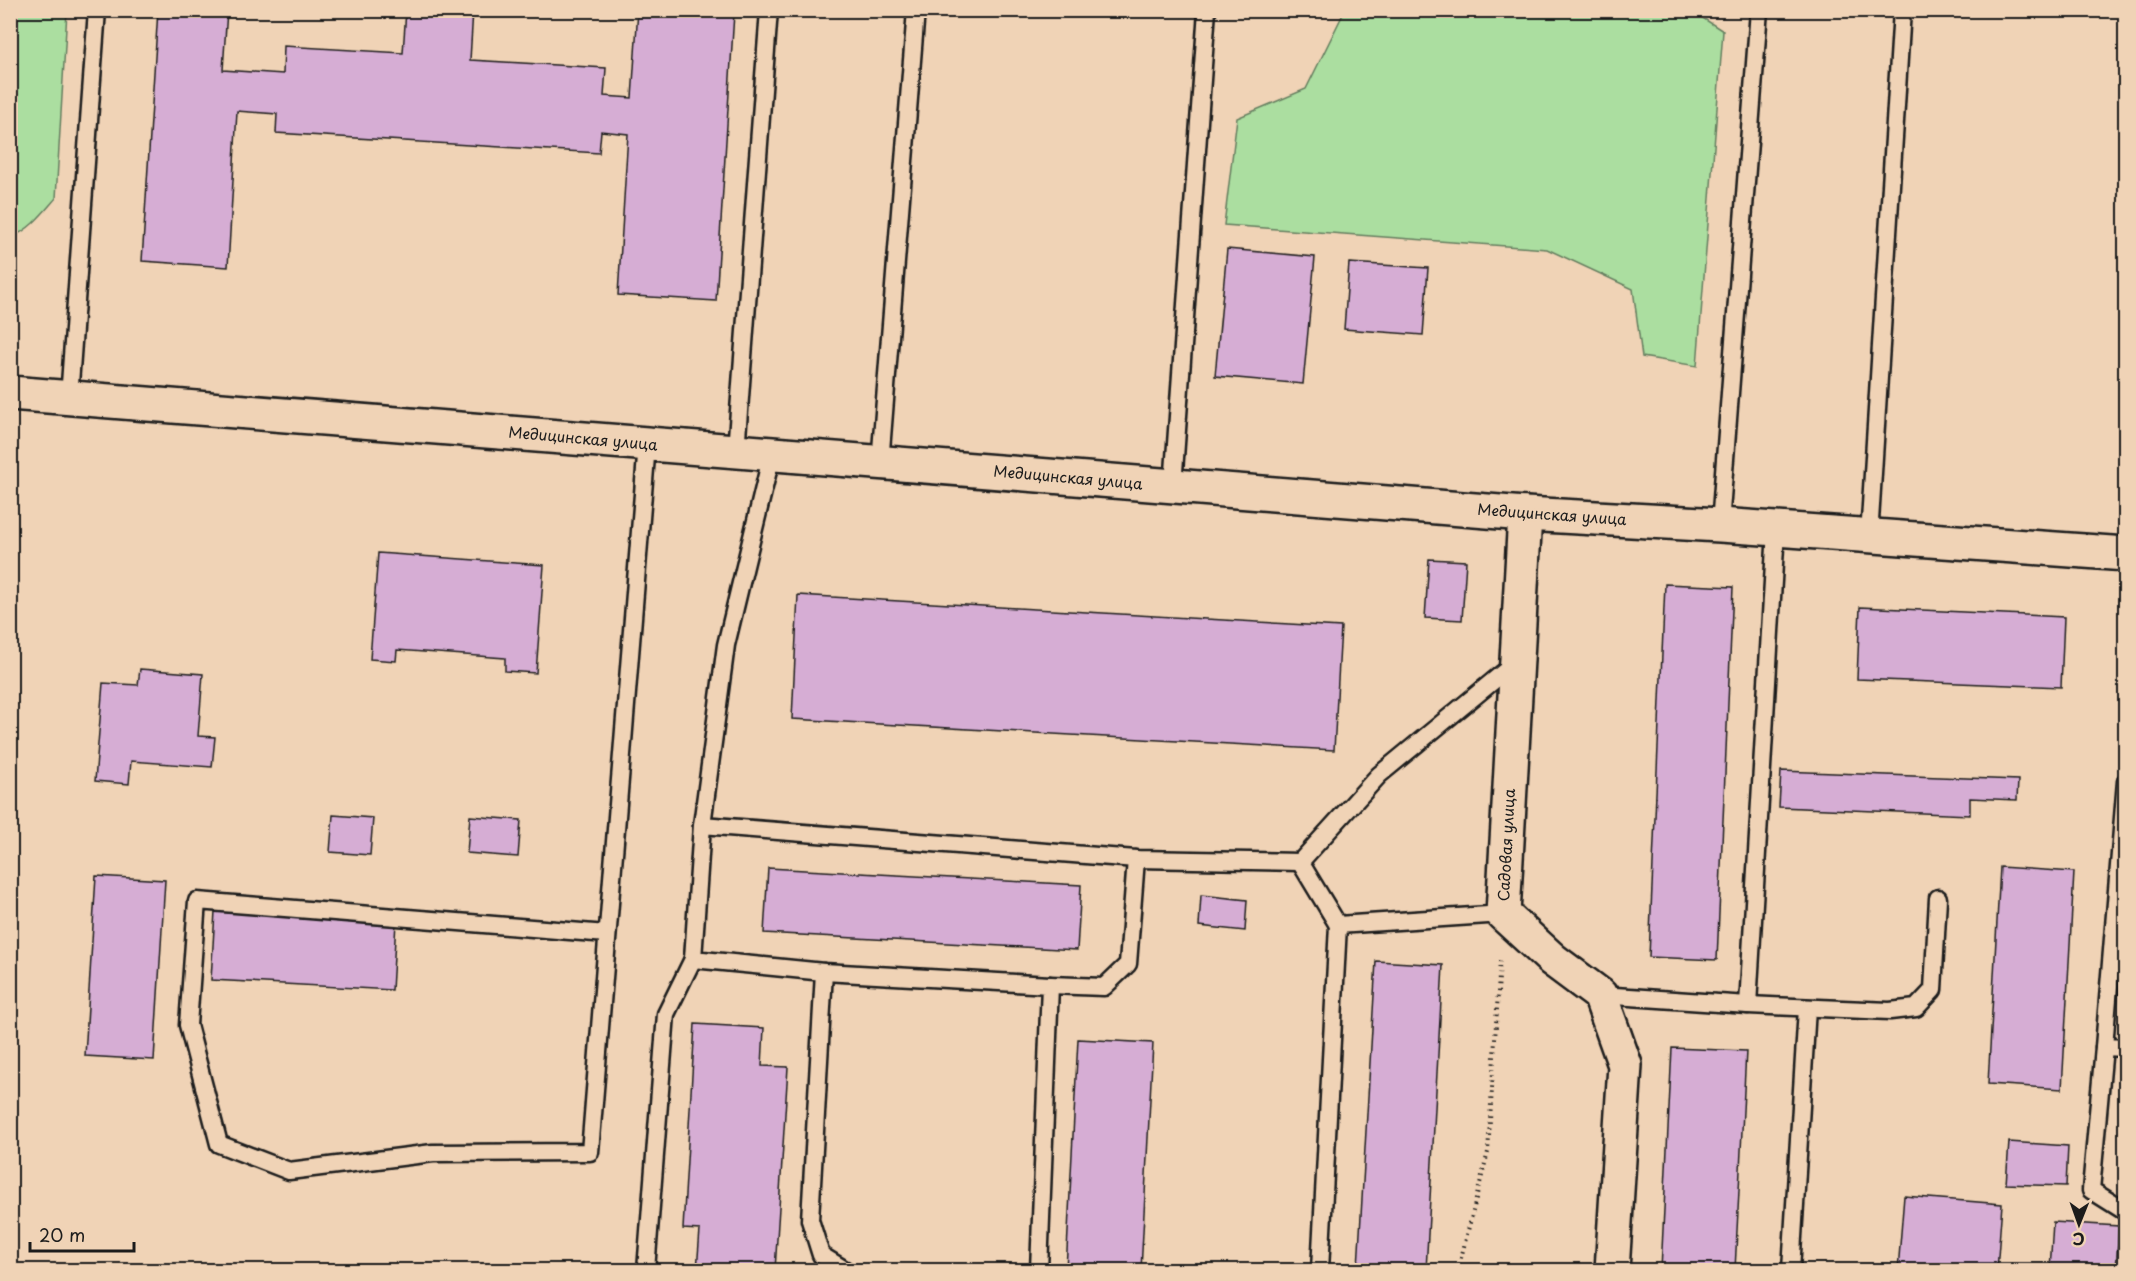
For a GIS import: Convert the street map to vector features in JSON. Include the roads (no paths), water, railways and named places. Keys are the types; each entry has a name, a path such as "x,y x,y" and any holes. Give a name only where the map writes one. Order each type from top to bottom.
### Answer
{"main road":[{"name":"Медицинская улица","path":"10,393 1525,514 1720,525 2126,554"},
{"name":"Садовая улица","path":"1525,514 1503,914 1553,960 1600,995"},
{"path":"1600,995 1625,1065 1612,1270"}],"lane":[{"path":"69,398 97,10"},
{"path":"736,451 769,10"},
{"path":"880,463 916,10"},
{"path":"1173,486 1207,10"},
{"path":"1720,525 1759,10"},
{"path":"1869,537 1902,10"},
{"path":"607,934 196,901 188,1025 219,1144 289,1171 434,1153 590,1152 647,444"},
{"path":"646,1270 666,1014 693,959 702,825 726,645 772,454"},
{"path":"1748,1005 1776,530"},
{"path":"702,825 1136,859 1300,862 1379,775 1517,661"},
{"path":"2126,781 2091,1190 2126,1212"},
{"path":"693,959 824,972 1104,987 1128,964 1136,859"},
{"path":"1300,862 1338,925 1320,1270"},
{"path":"1600,995 1807,1008 1890,1011 1916,1008 1933,990 1938,898"},
{"path":"1338,925 1503,914"},
{"path":"824,972 810,1220 820,1255 845,1270"},
{"path":"1038,1270 1050,985"},
{"path":"1791,1270 1807,1008"},
{"path":"2103,1047 2126,1048"}]}
